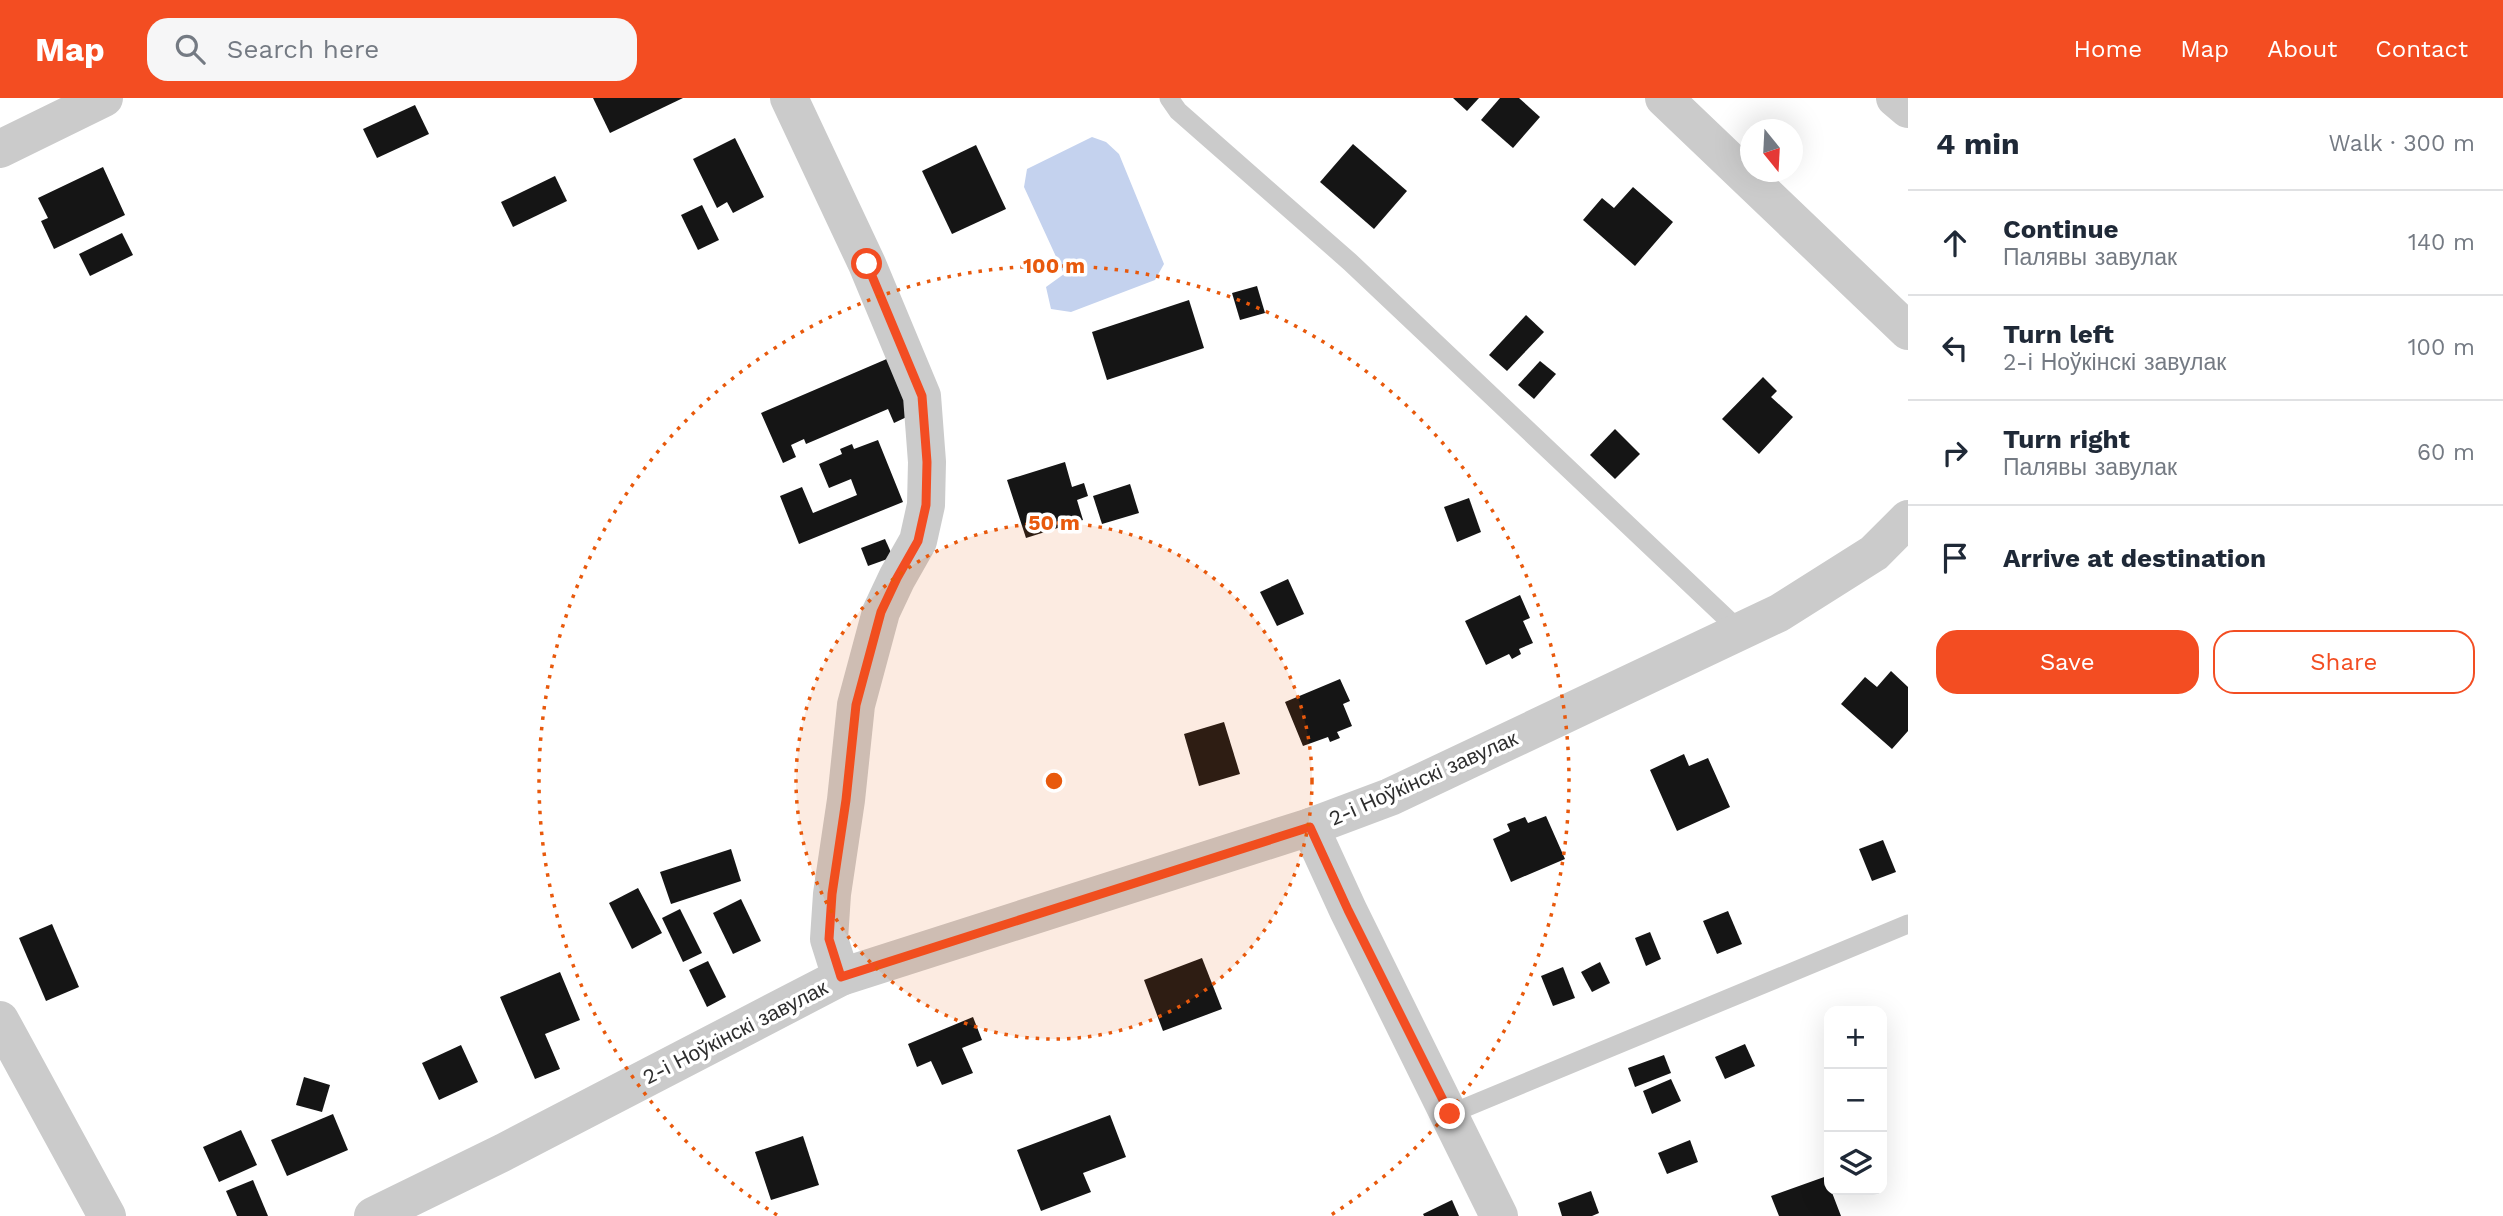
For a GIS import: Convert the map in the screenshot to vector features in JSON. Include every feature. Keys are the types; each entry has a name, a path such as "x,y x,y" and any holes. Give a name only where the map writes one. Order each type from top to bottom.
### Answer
{"street":[{"path":"0,149 104,98"},
{"path":"789,98 867,264 922,396 927,462 926,505 918,541 881,612 856,705 832,894 829,939 841,977"},
{"path":"1664,98 1908,331"},
{"path":"1895,98 1908,109"},
{"name":"2-і Ноўкінскі завулак","path":"373,1216 841,977 1310,827 1390,797 1779,613 1874,553 1908,519"},
{"path":"1310,827 1499,1216"},
{"path":"0,1020 107,1216"}],"lane":[{"path":"1169,98 1178,111 1350,262 1740,631"},
{"path":"1450,1114 1908,924"}],"water":[{"path":"1092,137 1106,142 1119,154 1164,264 1155,280 1071,312 1051,309 1046,287 1064,274 1024,187 1027,169"}],"building":[{"path":"593,98 683,98 610,133"},
{"path":"1453,98 1479,98 1467,111"},
{"path":"1500,98 1519,98 1540,117 1513,148 1481,120"},
{"path":"415,105 429,134 377,158 363,129"},
{"path":"735,138 764,197 733,213 727,202 717,208 693,159"},
{"path":"1353,144 1407,191 1374,229 1320,182"},
{"path":"976,145 1006,209 952,234 922,171"},
{"path":"103,167 125,215 54,249 41,221 48,218 38,198"},
{"path":"555,176 567,201 513,227 501,202"},
{"path":"1633,187 1673,222 1635,266 1583,220 1602,198 1614,208"},
{"path":"702,205 719,240 698,250 681,215"},
{"path":"122,233 133,255 90,276 79,254"},
{"path":"1257,286 1265,313 1240,320 1232,293"},
{"path":"1189,300 1204,348 1107,380 1092,332"},
{"path":"1526,315 1544,332 1507,371 1489,355"},
{"path":"889,358 913,414 894,423 888,409 806,444 804,439 791,445 796,457 783,463 761,413"},
{"path":"1540,361 1556,374 1534,399 1518,385"},
{"path":"1763,377 1777,391 1771,397 1793,417 1759,454 1722,419"},
{"path":"1615,429 1640,454 1615,479 1590,455"},
{"path":"878,440 903,502 799,544 780,496 802,487 813,513 857,495 851,479 829,488 819,464 842,454 840,449 852,444 854,449"},
{"path":"1065,462 1072,487 1084,483 1088,496 1077,500 1083,520 1026,538 1007,480"},
{"path":"1130,484 1139,513 1102,524 1093,496"},
{"path":"1469,498 1481,532 1457,542 1444,507"},
{"path":"885,539 893,557 868,566 861,548"},
{"path":"1288,579 1304,614 1277,626 1260,592"},
{"path":"1520,595 1530,618 1523,621 1533,643 1519,649 1521,654 1512,659 1509,654 1486,665 1465,621"},
{"path":"1891,671 1908,687 1908,731 1892,749 1841,704 1865,677 1877,687"},
{"path":"1340,679 1350,701 1343,704 1352,726 1337,732 1340,738 1330,742 1328,737 1303,746 1285,702"},
{"path":"1224,722 1240,774 1199,786 1184,734"},
{"path":"1684,754 1689,766 1708,758 1730,807 1677,831 1650,770"},
{"path":"1546,816 1565,859 1511,882 1493,839 1510,831 1507,824 1525,817 1528,823"},
{"path":"1883,840 1896,872 1872,881 1859,849"},
{"path":"731,849 741,881 671,904 660,872"},
{"path":"638,888 662,933 632,949 609,903"},
{"path":"741,899 761,941 733,954 713,913"},
{"path":"680,909 702,953 683,962 662,918"},
{"path":"1728,911 1742,944 1717,954 1703,921"},
{"path":"52,924 79,987 46,1001 19,938"},
{"path":"1650,932 1661,959 1646,966 1635,938"},
{"path":"1202,958 1222,1009 1163,1031 1144,980"},
{"path":"708,961 726,997 707,1007 689,970"},
{"path":"1600,962 1610,983 1592,992 1581,972"},
{"path":"1563,967 1575,998 1553,1006 1541,976"},
{"path":"560,972 580,1020 545,1034 560,1069 535,1079 500,997"},
{"path":"973,1017 982,1040 962,1048 973,1073 942,1085 931,1061 917,1067 908,1044"},
{"path":"1745,1044 1755,1066 1725,1079 1715,1057"},
{"path":"461,1045 478,1082 439,1100 422,1063"},
{"path":"1664,1055 1671,1073 1635,1087 1628,1068"},
{"path":"304,1077 330,1085 322,1112 296,1105"},
{"path":"1671,1079 1681,1101 1652,1114 1643,1091"},
{"path":"333,1114 348,1150 287,1176 271,1140"},
{"path":"1110,1115 1126,1157 1083,1173 1091,1192 1041,1211 1017,1150"},
{"path":"241,1130 257,1165 219,1182 203,1147"},
{"path":"803,1136 819,1185 771,1200 755,1152"},
{"path":"1690,1140 1698,1162 1667,1174 1658,1153"},
{"path":"1824,1177 1824,1195 1833,1195 1841,1216 1779,1216 1771,1196"},
{"path":"253,1180 268,1216 237,1216 226,1191"},
{"path":"1591,1191 1599,1213 1592,1216 1562,1216 1558,1203"},
{"path":"1452,1200 1459,1216 1424,1216 1423,1214"}],"route":[{"path":"867,264 922,396 927,462 926,505 918,541 881,612 856,705 832,894 829,939 841,977 1310,827 1348,910 1450,1114"}]}
